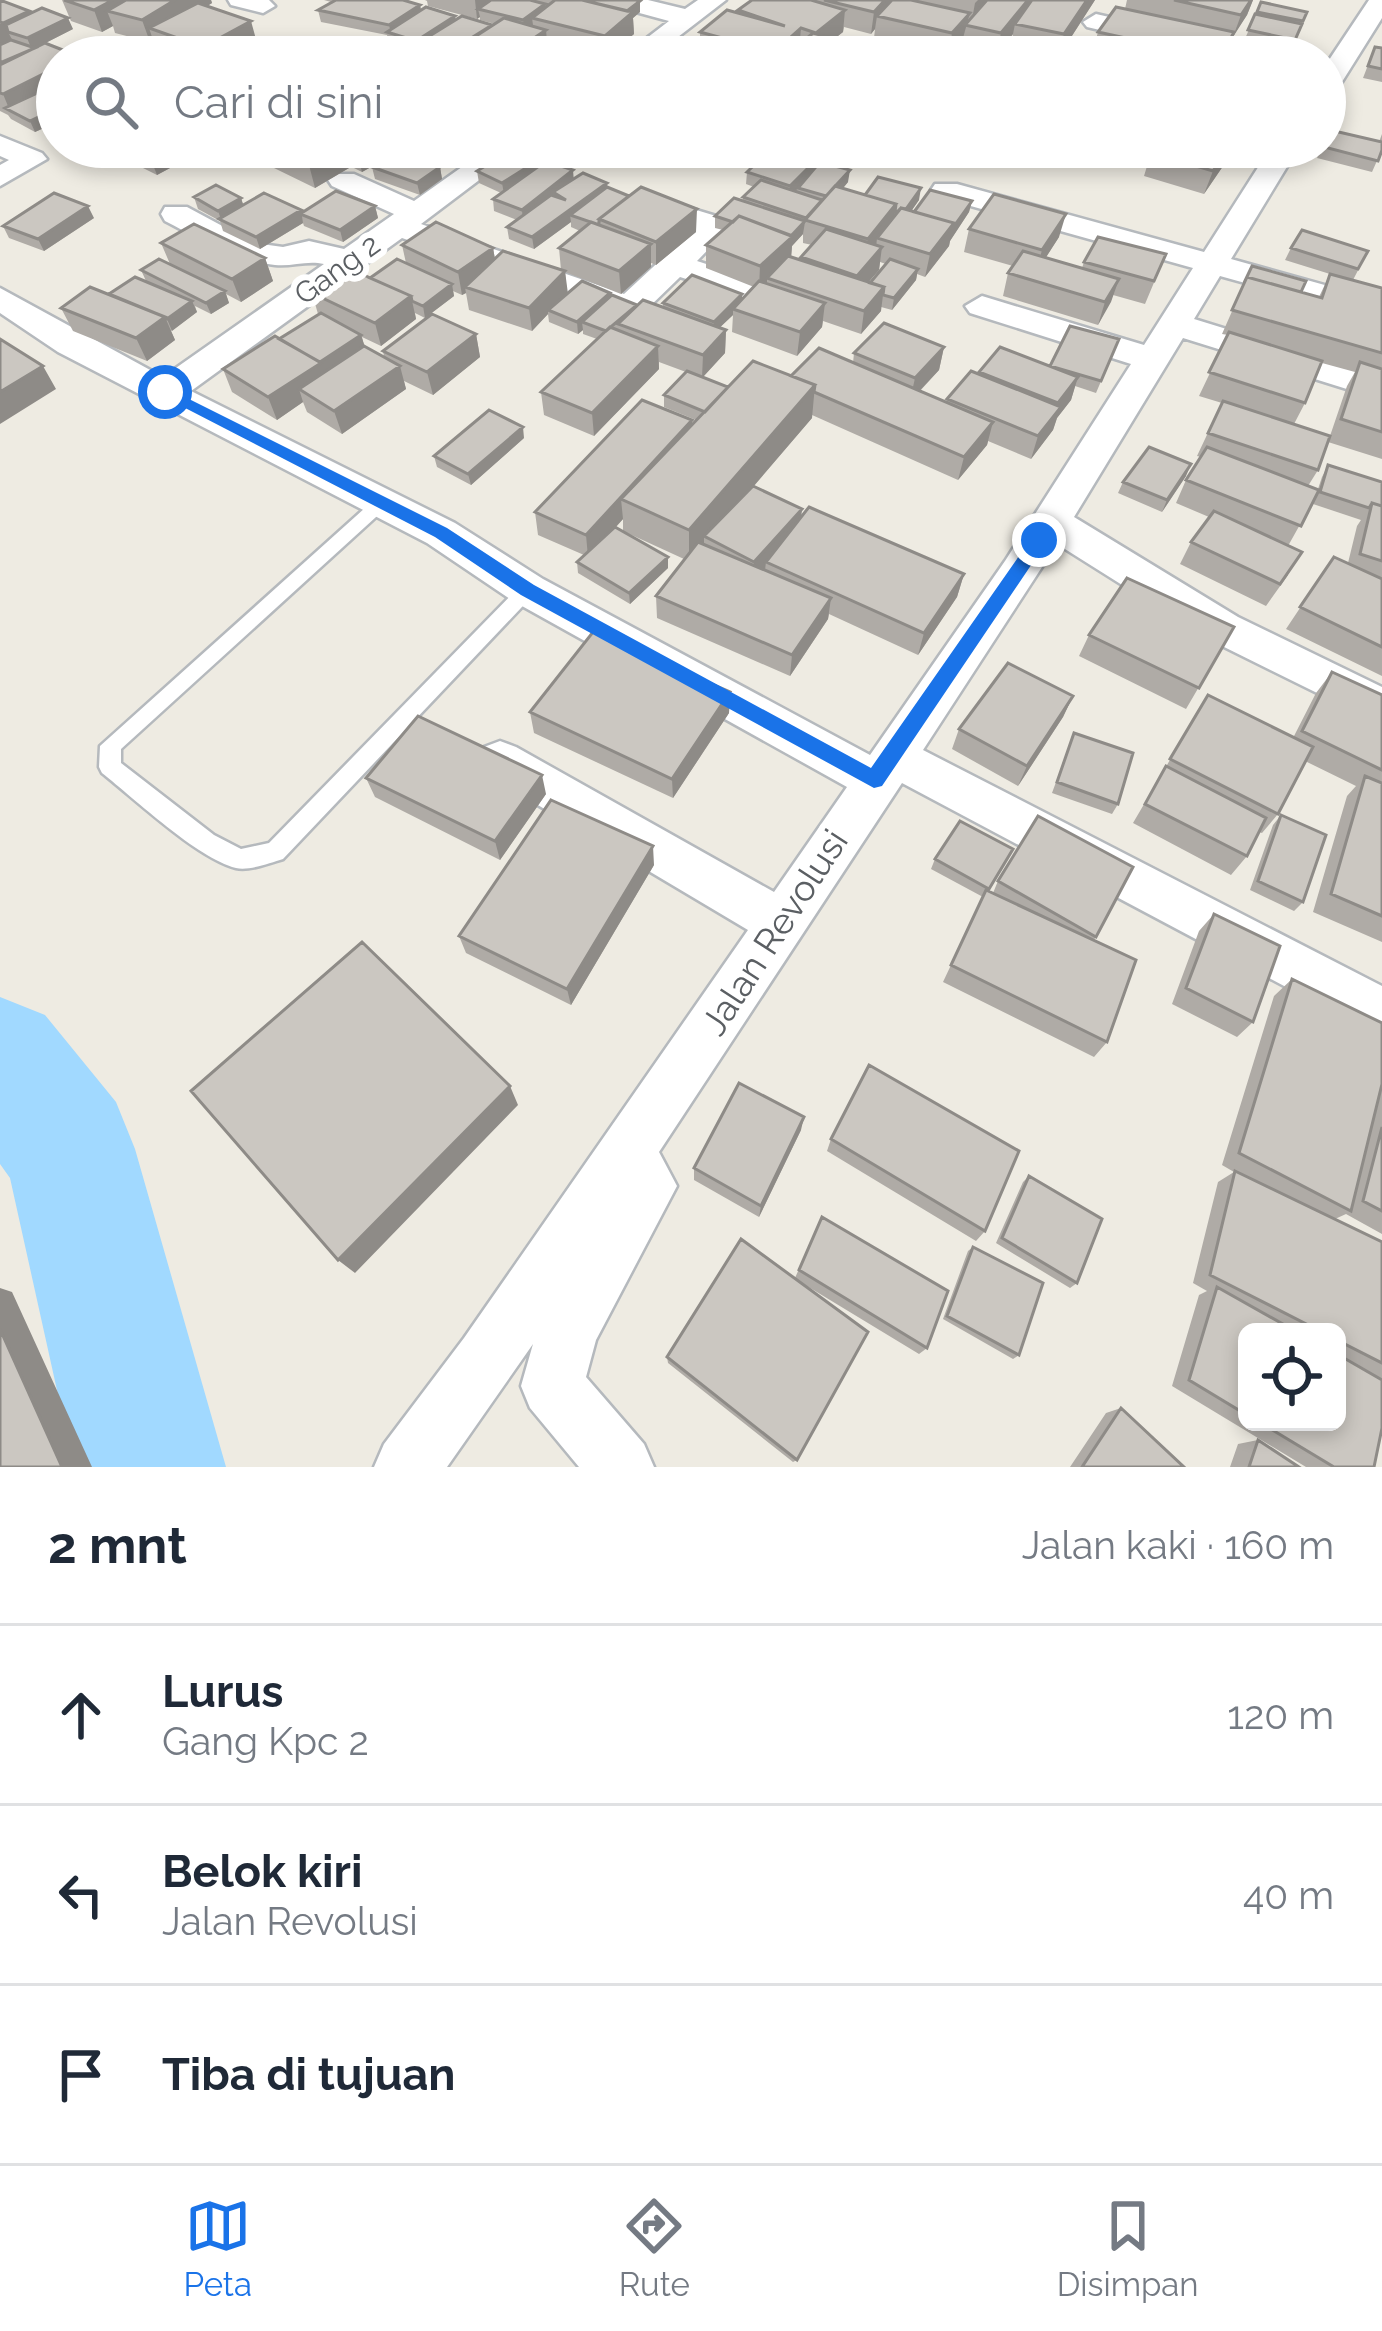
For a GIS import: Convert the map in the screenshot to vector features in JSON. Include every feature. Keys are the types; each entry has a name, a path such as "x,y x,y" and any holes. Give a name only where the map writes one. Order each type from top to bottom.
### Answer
{"street":[{"path":"619,0 688,18"},
{"path":"664,36 714,0"},
{"path":"1346,53 1382,0"},
{"path":"1097,20 1163,36"},
{"path":"0,145 32,159 0,177"},
{"name":"Gang 2","path":"165,392 407,220 472,168"},
{"name":"Jalan Revolusi","path":"406,1467 486,1360 1051,521 1214,262 1262,168"},
{"path":"343,181 407,220 623,305 642,298 715,226 612,192"},
{"path":"946,190 1382,311"},
{"path":"176,214 246,251 283,257 309,251 350,260"},
{"path":"676,265 756,291"},
{"path":"0,298 40,325 165,392 441,533 528,590 1382,1013"},
{"path":"982,306 1382,388"},
{"path":"0,349 40,325"},
{"path":"1051,521 1222,628 1382,707"},
{"path":"500,760 782,923"},
{"path":"621,1467 561,1402 552,1385 568,1330 648,1186 627,1153"}],"lane":[{"path":"381,503 110,746 110,767 206,842 240,859 275,852 528,590"}],"building":[{"path":"0,0 29,11 0,22"},
{"path":"64,0 113,0 94,10"},
{"path":"126,0 175,0 142,20 107,11"},
{"path":"336,0 403,0 420,5 389,25 318,10"},
{"path":"491,0 545,4 523,20 478,9"},
{"path":"555,0 582,0 633,12 605,36 532,18"},
{"path":"582,0 636,0 640,1 627,11"},
{"path":"752,0 811,0 845,10 816,33 801,28 792,36 700,32 727,10 785,26 738,10"},
{"path":"824,0 885,0 874,12"},
{"path":"892,0 970,13 952,33 877,16"},
{"path":"987,0 1028,0 1001,33 965,25"},
{"path":"1032,0 1087,0 1064,34 1015,24"},
{"path":"1174,0 1251,0 1241,15"},
{"path":"1261,2 1307,12 1303,21 1257,12"},
{"path":"198,3 251,21 223,36 172,36 149,28"},
{"path":"426,7 455,16 424,36 387,32"},
{"path":"1116,7 1234,32 1232,36 1116,36 1098,32"},
{"path":"42,8 68,18 27,38 8,32 6,25"},
{"path":"1255,14 1302,24 1297,36 1248,30"},
{"path":"462,16 492,25 474,36 430,36"},
{"path":"504,18 546,30 537,36 476,36"},
{"path":"11,40 35,48 0,63 0,45"},
{"path":"36,47 36,78 3,94 0,65"},
{"path":"1375,47 1382,48 1382,69 1368,66"},
{"path":"36,94 36,118 30,121 5,108"},
{"path":"1346,134 1382,142 1378,161 1346,153"},
{"path":"375,168 439,168 417,183"},
{"path":"482,168 526,168 502,183 477,171"},
{"path":"536,168 573,170 522,210 493,199"},
{"path":"751,168 808,168 790,186 747,172"},
{"path":"815,168 850,170 826,196 798,188"},
{"path":"583,173 607,183 532,237 507,227 551,195 566,200 553,192"},
{"path":"878,177 921,188 906,209 895,212 896,204 865,195"},
{"path":"761,180 822,200 806,218 743,197"},
{"path":"216,185 241,198 218,211 194,197"},
{"path":"835,186 896,204 868,239 805,220"},
{"path":"607,187 629,196 599,219 599,225 570,215"},
{"path":"641,187 697,209 656,242 599,219"},
{"path":"930,190 972,201 952,229 954,223 914,212"},
{"path":"336,191 375,206 340,230 300,214"},
{"path":"54,193 88,206 38,239 3,226"},
{"path":"264,193 301,210 256,237 219,219"},
{"path":"994,194 1066,214 1042,250 969,229"},
{"path":"734,198 805,221 791,236 739,216 733,222 715,216"},
{"path":"901,208 954,223 930,254 877,238"},
{"path":"739,216 793,236 760,266 706,245"},
{"path":"436,222 493,248 458,272 402,245"},
{"path":"591,222 651,244 619,271 559,248"},
{"path":"194,224 265,258 232,279 161,243"},
{"path":"826,229 882,247 857,276 801,257"},
{"path":"1302,230 1368,251 1358,269 1291,248"},
{"path":"1098,237 1166,254 1154,281 1084,262"},
{"path":"503,251 565,271 529,308 465,287"},
{"path":"1023,251 1119,279 1105,302 1008,273"},
{"path":"788,256 884,287 864,311 767,278"},
{"path":"159,259 225,291 206,303 141,270"},
{"path":"397,259 452,284 423,306 370,278"},
{"path":"890,259 918,269 894,298 883,295 884,287 870,283"},
{"path":"1252,266 1306,281 1301,292 1247,277 1244,283"},
{"path":"348,268 411,296 375,323 312,293"},
{"path":"1330,274 1382,288 1382,353 1232,310 1247,277 1322,298"},
{"path":"692,275 742,294 714,322 663,303"},
{"path":"135,277 192,301 167,319 109,294"},
{"path":"582,281 610,293 577,322 548,310"},
{"path":"759,281 825,303 800,332 733,309"},
{"path":"90,287 165,317 136,338 61,308"},
{"path":"612,295 637,305 606,331 582,322"},
{"path":"643,300 726,330 703,355 618,324"},
{"path":"321,313 361,335 320,362 279,339"},
{"path":"432,314 476,334 427,372 383,351"},
{"path":"884,323 944,347 915,378 854,353"},
{"path":"1070,326 1119,339 1101,381 1050,366"},
{"path":"610,327 658,346 592,413 541,392"},
{"path":"1229,332 1322,361 1305,403 1209,372"},
{"path":"275,336 321,363 268,397 223,369"},
{"path":"0,339 43,366 0,392"},
{"path":"364,346 400,366 334,411 299,389"},
{"path":"1000,347 1078,377 1058,403 979,372"},
{"path":"819,348 993,422 964,457 814,392 815,385 791,376"},
{"path":"753,361 815,385 689,530 621,499"},
{"path":"1360,362 1382,369 1382,432 1341,419"},
{"path":"687,371 728,387 705,412 664,395"},
{"path":"971,371 1061,407 1038,436 947,399"},
{"path":"642,400 692,420 586,535 535,512"},
{"path":"1223,401 1330,436 1318,470 1208,433"},
{"path":"489,410 523,427 468,474 434,456"},
{"path":"1149,447 1191,464 1167,500 1123,482"},
{"path":"1207,447 1319,490 1301,526 1186,480"},
{"path":"1328,465 1382,482 1382,506 1372,503 1369,508 1320,492"},
{"path":"753,486 802,509 754,562 704,536"},
{"path":"1372,503 1382,506 1382,561 1360,554"},
{"path":"809,507 964,574 924,633 766,562"},
{"path":"1214,511 1302,552 1280,584 1191,542"},
{"path":"615,527 668,557 629,593 577,562"},
{"path":"698,542 831,598 792,655 656,596"},
{"path":"1334,557 1382,579 1382,647 1300,607"},
{"path":"1127,578 1234,627 1199,688 1089,635"},
{"path":"593,632 730,692 672,779 530,712"},
{"path":"1008,663 1073,696 1027,766 959,729"},
{"path":"1332,672 1382,695 1382,770 1302,731"},
{"path":"1208,695 1313,747 1278,814 1170,759"},
{"path":"418,716 542,775 495,841 366,778"},
{"path":"1074,733 1133,753 1118,804 1057,782"},
{"path":"1166,766 1266,818 1247,856 1145,804"},
{"path":"1365,776 1382,783 1382,916 1331,894"},
{"path":"551,800 653,846 567,989 459,936"},
{"path":"1281,815 1326,835 1303,902 1258,881"},
{"path":"1038,816 1133,867 1096,937 998,881"},
{"path":"960,821 1013,849 989,889 935,859"},
{"path":"986,890 1136,960 1107,1042 951,965"},
{"path":"1214,914 1280,946 1253,1022 1186,988"},
{"path":"362,942 510,1086 338,1260 191,1091"},
{"path":"1292,979 1382,1023 1382,1084 1351,1211 1239,1153"},
{"path":"869,1065 1019,1151 985,1231 831,1139"},
{"path":"739,1083 804,1117 761,1206 694,1168"},
{"path":"1382,1127 1382,1211 1363,1201"},
{"path":"1235,1171 1382,1242 1382,1363 1346,1345 1346,1323 1304,1323 1210,1275"},
{"path":"1029,1176 1102,1219 1077,1283 1002,1238"},
{"path":"822,1217 948,1291 927,1348 799,1270"},
{"path":"741,1239 868,1332 797,1460 667,1357"},
{"path":"973,1247 1043,1283 1019,1355 947,1316"},
{"path":"1217,1287 1281,1323 1238,1323 1238,1410 1189,1380"},
{"path":"0,1329 62,1467 0,1467"},
{"path":"1346,1359 1382,1380 1382,1428 1374,1467 1334,1467 1274,1431 1346,1431"},
{"path":"1121,1408 1184,1467 1082,1467"},
{"path":"1258,1440 1299,1467 1249,1467"}],"waterway":[{"path":"0,1059 69,1149 150,1467"}],"route":[{"path":"165,392 441,533 528,590 874,780 1039,540"}]}
